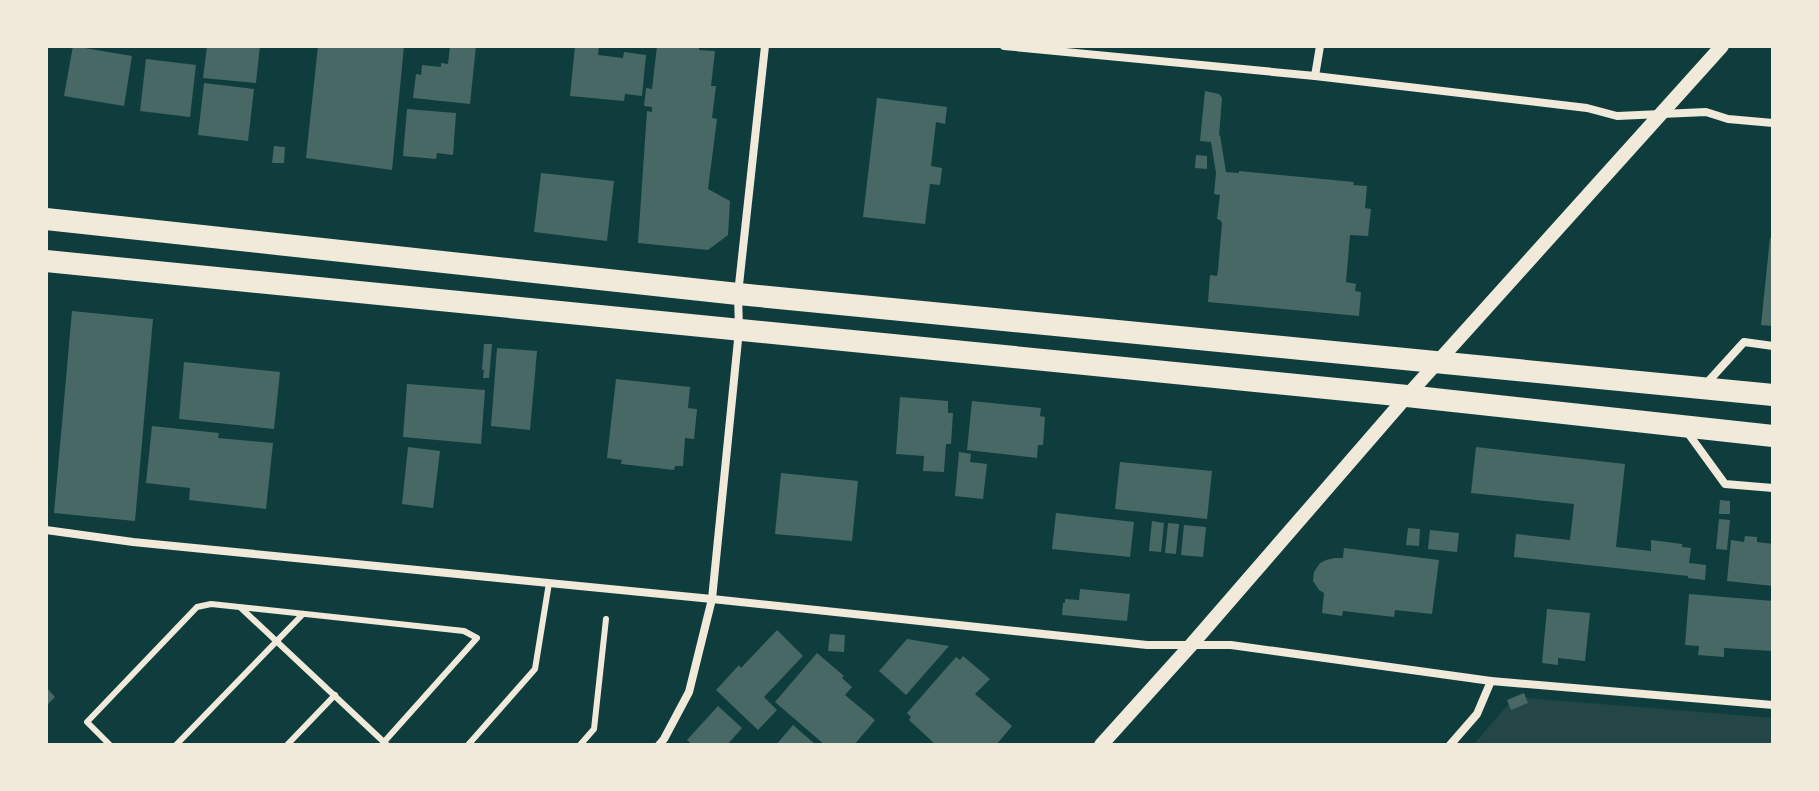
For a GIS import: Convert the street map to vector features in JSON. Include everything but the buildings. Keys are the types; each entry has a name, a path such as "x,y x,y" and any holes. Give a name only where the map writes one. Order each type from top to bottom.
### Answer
{"highway":[{"path":"46,219 738,294 1773,395"},
{"path":"46,261 1407,396 1773,436"}],"street":[{"path":"659,745 689,692 712,599 739,330 738,294 765,46"},
{"path":"1004,46 1315,76 1587,108 1617,116 1706,112 1728,119 1773,123"},
{"path":"1315,76 1320,46"},
{"path":"1101,745 1438,361 1722,46"},
{"path":"1704,387 1744,342 1773,346"},
{"path":"1682,426 1725,484 1773,488"},
{"path":"46,530 133,542 1147,645 1231,645 1491,681 1773,705"},
{"path":"1450,745 1477,714 1491,681"}],"lane":[{"path":"473,743 535,669 549,583"},
{"path":"110,745 87,722 197,607 211,604 464,631 477,638 385,744 241,608"},
{"path":"176,745 303,614"},
{"path":"580,745 594,729 606,619"},
{"path":"287,745 335,695"}],"shaded area":[{"path":"1515,697 1773,718 1773,745 1473,745"}]}
